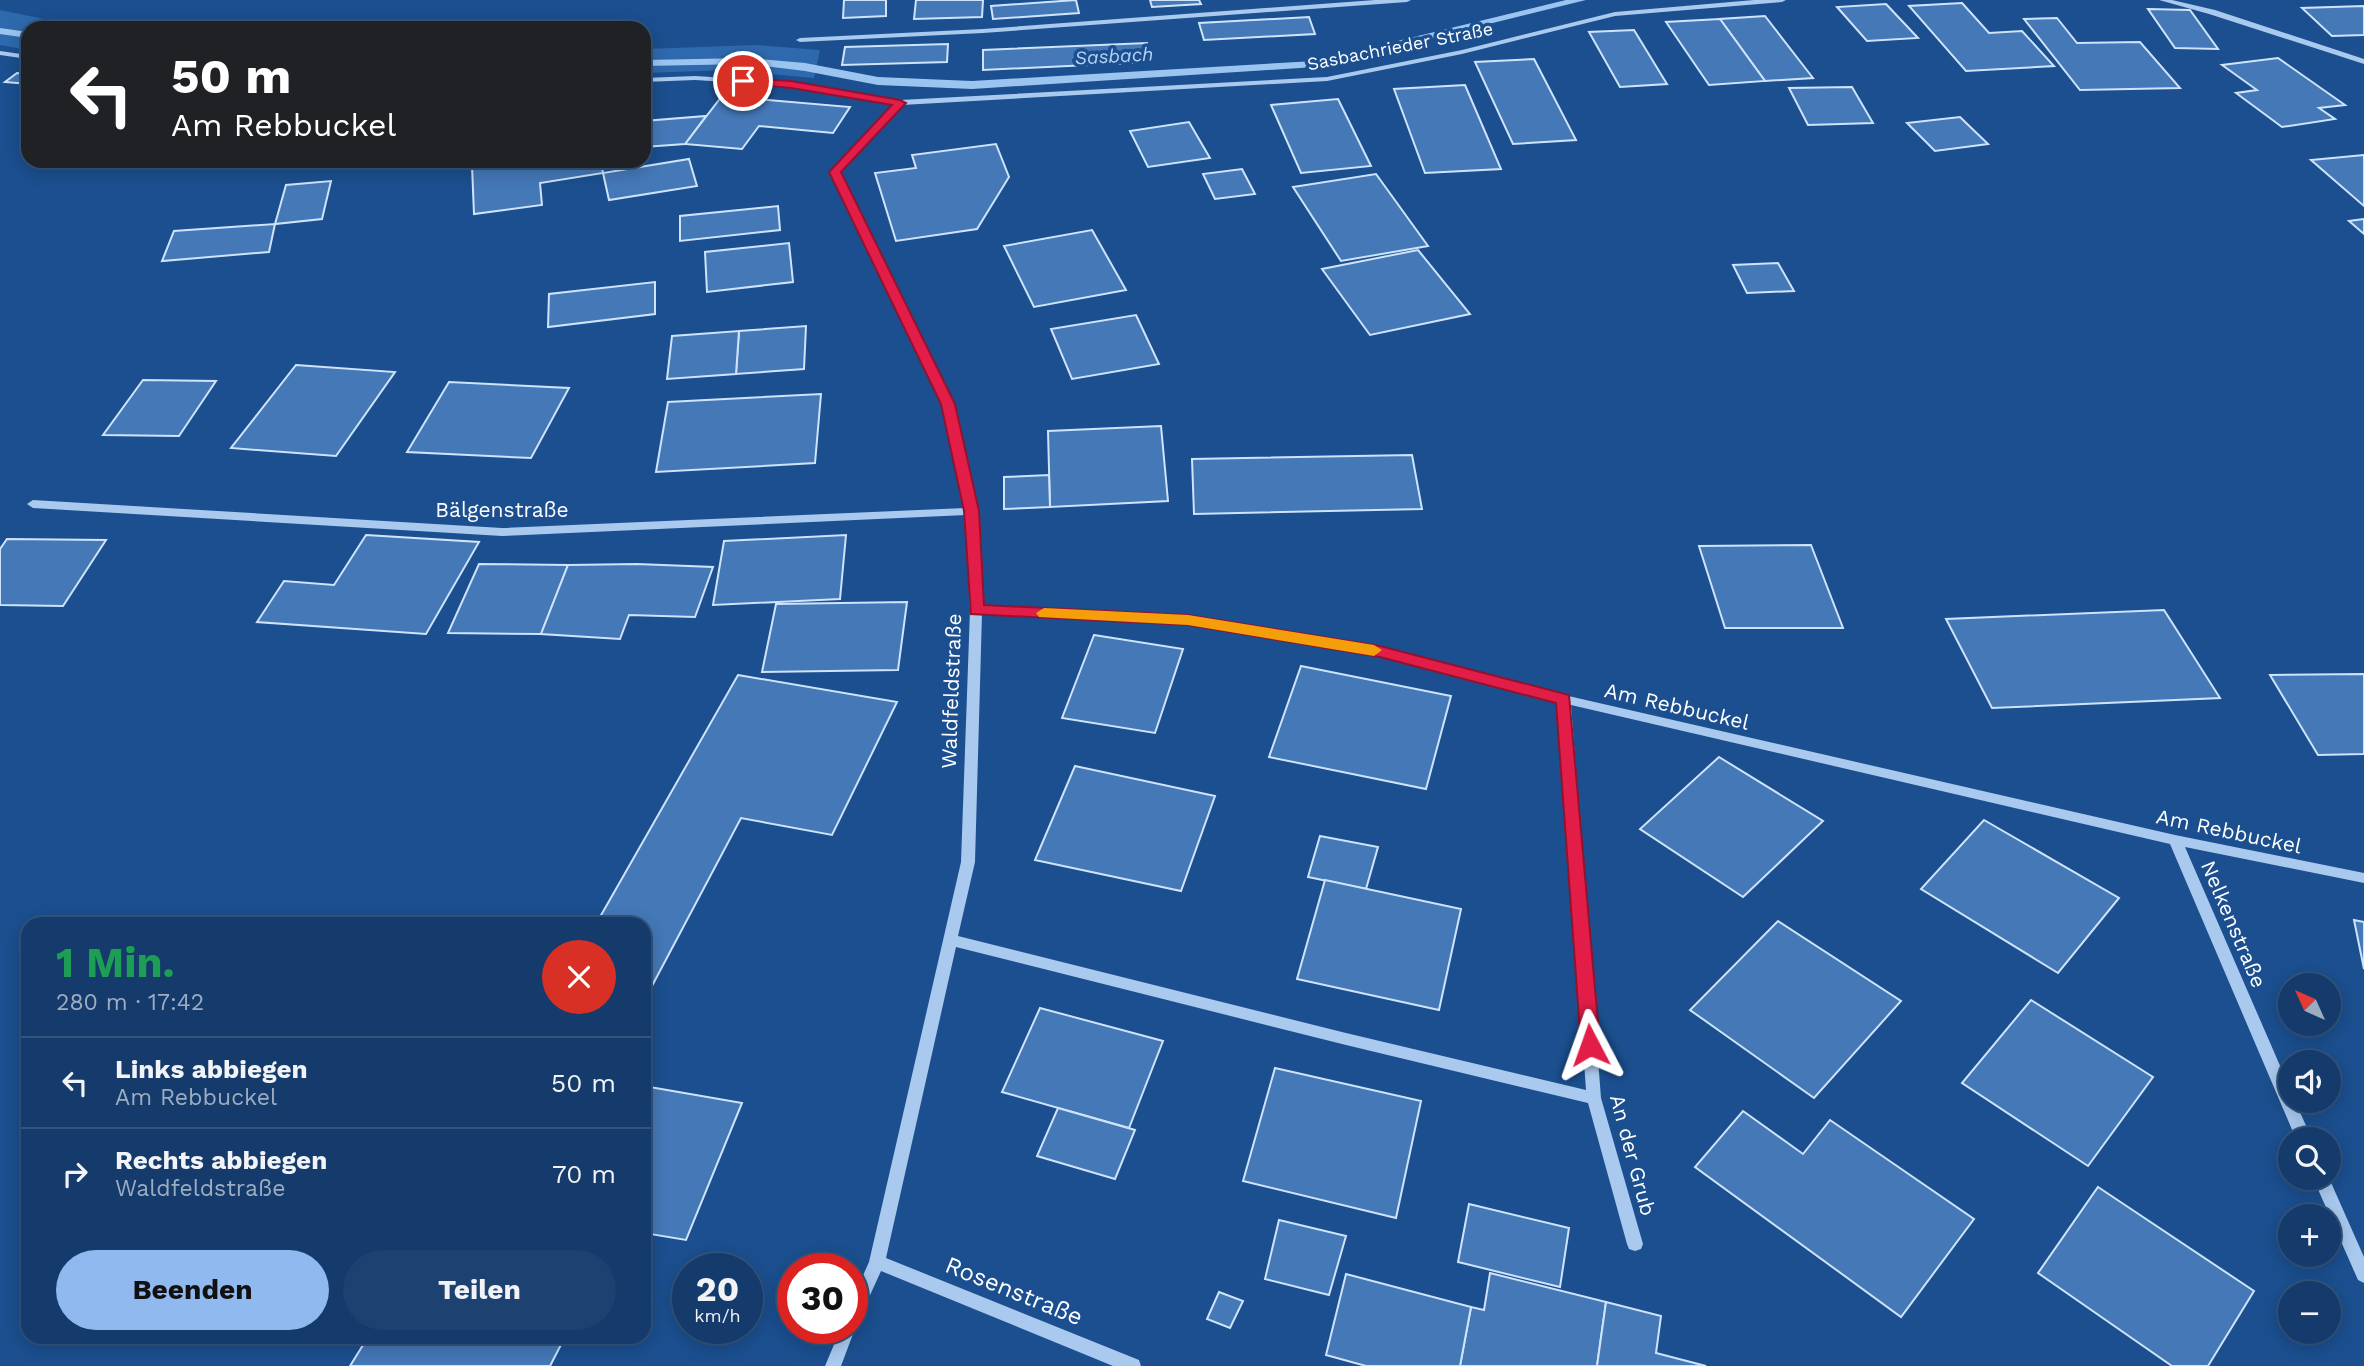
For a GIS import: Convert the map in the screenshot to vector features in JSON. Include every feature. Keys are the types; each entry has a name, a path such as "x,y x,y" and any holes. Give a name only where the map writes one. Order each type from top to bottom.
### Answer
{"street":[{"path":"800,40 983,32 1407,0"},
{"name":"Sasbachrieder Straße","path":"651,80 695,78 791,84 900,103 1327,79 1462,52 1615,14 1782,0"},
{"path":"2163,0 2212,12 2364,62"},
{"path":"0,53 21,56"},
{"name":"Waldfeldstraße","path":"868,1283 877,1262 968,862 976,610 971,511 948,404 835,172 900,103"},
{"name":"Bälgenstraße","path":"33,504 502,532 971,511"},
{"name":"Am Rebbuckel","path":"976,610 1188,620 1380,651 1564,699 2175,841 2364,878"},
{"name":"An der Grub","path":"1564,699 1594,1098 1635,1244"},
{"name":"Nelkenstraße","path":"2175,841 2299,1127"},
{"path":"950,940 1346,1040 1594,1098"},
{"path":"2326,1190 2364,1275"},
{"name":"Rosenstraße","path":"877,1262 1133,1366"},
{"path":"833,1366 842,1344"}],"shaded area":[{"path":"0,10 54,21 21,21 21,49 0,45"},
{"path":"756,45 820,50 814,78 727,70 651,73 651,49"}],"building":[{"path":"844,0 886,0 886,16 843,18"},
{"path":"916,0 983,0 982,17 914,19"},
{"path":"1076,0 1079,13 993,19 991,6"},
{"path":"1150,0 1199,0 1201,4 1152,7"},
{"path":"1962,3 1989,33 2022,31 2054,66 1966,71 1909,6"},
{"path":"1886,4 1918,38 1867,41 1837,7"},
{"path":"2364,6 2364,35 2332,36 2302,8"},
{"path":"2148,9 2190,10 2218,49 2175,48"},
{"path":"1765,16 1813,78 1765,81 1720,19"},
{"path":"1309,17 1315,34 1204,40 1199,23"},
{"path":"2057,18 2077,43 2140,42 2180,88 2080,90 2024,19"},
{"path":"1720,19 1765,81 1709,85 1666,22"},
{"path":"1634,30 1667,84 1620,87 1589,32"},
{"path":"1147,43 1151,62 983,70 983,50"},
{"path":"948,44 947,62 842,65 845,47"},
{"path":"2278,58 2345,105 2319,108 2335,119 2282,127 2236,93 2257,90 2222,65"},
{"path":"1534,59 1576,140 1513,144 1475,62"},
{"path":"17,73 21,74 21,83 5,82"},
{"path":"1465,85 1501,169 1425,173 1394,89"},
{"path":"1852,87 1873,123 1808,125 1789,88"},
{"path":"722,96 850,107 833,133 759,126 742,149 685,144"},
{"path":"1338,99 1371,166 1301,173 1271,105"},
{"path":"706,116 685,144 651,146 651,120"},
{"path":"1960,117 1988,144 1935,151 1907,123"},
{"path":"1189,122 1210,158 1148,167 1130,131"},
{"path":"996,144 1009,177 977,229 896,241 875,173 916,168 912,155"},
{"path":"2364,155 2364,206 2311,160"},
{"path":"689,159 697,186 609,200 603,173 651,168 651,165"},
{"path":"472,168 602,168 603,173 540,183 542,205 474,214"},
{"path":"1242,169 1255,194 1215,199 1203,174"},
{"path":"1376,174 1428,246 1341,261 1293,187"},
{"path":"331,181 322,219 275,224 286,185"},
{"path":"778,206 780,230 680,241 680,216"},
{"path":"2364,219 2364,234 2349,221"},
{"path":"275,224 269,252 162,261 174,231"},
{"path":"1092,230 1126,290 1034,307 1004,246"},
{"path":"789,243 793,282 707,292 705,252"},
{"path":"1418,250 1470,314 1370,335 1322,269"},
{"path":"1778,263 1794,291 1747,293 1733,265"},
{"path":"655,282 655,314 548,327 549,294"},
{"path":"1136,315 1159,364 1072,379 1051,329"},
{"path":"806,326 804,369 736,374 739,331"},
{"path":"739,331 736,374 667,379 672,336"},
{"path":"296,365 395,372 336,456 231,448"},
{"path":"143,380 216,381 179,436 103,435"},
{"path":"449,382 569,388 531,458 407,452"},
{"path":"821,394 815,463 656,472 668,402"},
{"path":"1161,426 1168,501 1050,507 1048,431"},
{"path":"1412,455 1422,509 1194,514 1192,459"},
{"path":"1049,475 1050,507 1004,509 1004,477"},
{"path":"366,535 479,542 426,634 257,622 284,581 334,585"},
{"path":"846,535 840,599 713,605 724,541"},
{"path":"7,539 106,540 63,606 0,605 0,549"},
{"path":"1811,545 1843,628 1725,628 1699,546"},
{"path":"479,564 568,565 541,634 448,633"},
{"path":"568,565 713,567 695,617 629,615 620,639 541,634"},
{"path":"907,602 898,670 762,672 776,604"},
{"path":"2164,610 2220,698 1992,708 1946,619"},
{"path":"1094,635 1183,649 1155,733 1062,718"},
{"path":"1301,666 1451,696 1426,789 1269,757"},
{"path":"2364,674 2364,754 2318,755 2270,675"},
{"path":"738,675 897,702 832,835 741,818 651,988 651,917 600,917"},
{"path":"1719,757 1823,821 1743,897 1640,829"},
{"path":"1075,766 1215,796 1181,891 1035,860"},
{"path":"1984,820 2119,898 2058,973 1921,889"},
{"path":"1320,836 1378,847 1366,889 1308,877"},
{"path":"1325,880 1461,909 1439,1010 1297,979"},
{"path":"2354,920 2364,922 2364,969"},
{"path":"1778,921 1901,1001 1814,1098 1690,1010"},
{"path":"2031,1000 2153,1077 2088,1166 1962,1083"},
{"path":"1040,1008 1163,1041 1129,1128 1002,1092"},
{"path":"1275,1068 1421,1101 1396,1218 1243,1181"},
{"path":"651,1087 742,1103 686,1240 651,1234"},
{"path":"1058,1108 1135,1130 1115,1179 1037,1156"},
{"path":"1743,1111 1803,1154 1830,1120 1974,1219 1901,1317 1695,1167"},
{"path":"2098,1187 2254,1291 2208,1366 2172,1366 2038,1273"},
{"path":"1469,1204 1569,1228 1560,1287 1458,1262"},
{"path":"1279,1220 1346,1236 1329,1295 1265,1279"},
{"path":"1490,1273 1606,1302 1597,1366 1460,1366 1471,1307 1484,1310"},
{"path":"1346,1274 1471,1307 1460,1366 1366,1366 1326,1355"},
{"path":"1219,1292 1243,1301 1230,1328 1207,1319"},
{"path":"1606,1302 1661,1316 1656,1353 1706,1366 1597,1366"},
{"path":"364,1344 561,1344 550,1366 350,1366"}],"waterway":[{"name":"Sasbach","path":"651,63 748,61 805,67 878,81 972,85 1315,64 1580,0"},
{"name":"Sasbach","path":"0,31 21,34"}],"slow traffic":[{"path":"1044,613 1188,620 1374,650"}],"route":[{"path":"743,81 791,84 900,103 835,172 948,404 971,511 976,610 1188,620 1380,651 1564,699 1590,1045"}]}
